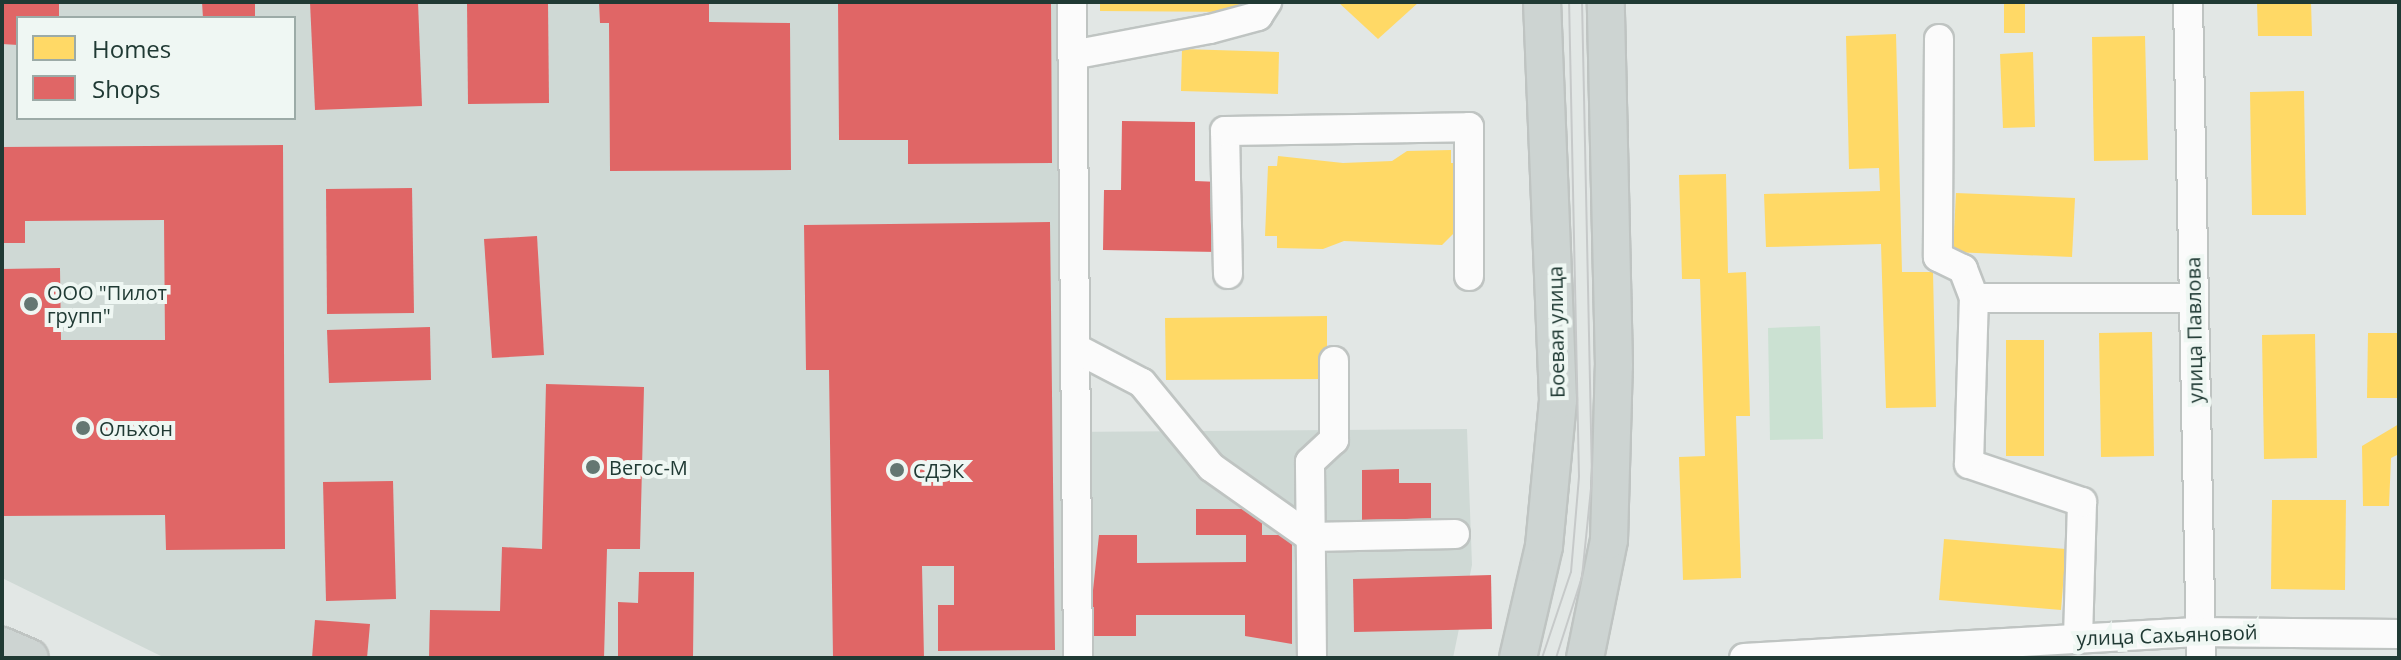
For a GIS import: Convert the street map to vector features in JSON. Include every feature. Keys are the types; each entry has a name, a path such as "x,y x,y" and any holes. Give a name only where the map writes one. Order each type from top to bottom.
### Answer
{"main road":[{"name":"Боевая улица","path":"1518,658 1544,546 1558,400 1542,2"},
{"path":"1585,658 1609,540 1614,366 1606,2"},
{"path":"2,646 30,658"}],"street":[{"path":"1072,2 1079,350 1078,658"},
{"path":"1072,55 1210,29 1258,16 1267,2"},
{"name":"улица Павлова","path":"2188,2 2201,645"},
{"path":"1939,39 1938,257 1963,269 1974,298 1969,464 2082,502 2078,638"},
{"path":"1228,274 1225,131 1469,127 1469,276"},
{"path":"1974,298 2194,298"},
{"path":"1079,350 1142,383 1211,467 1310,537 1455,534"},
{"path":"1312,658 1310,462 1334,440 1334,361"},
{"name":"улица Сахьяновой","path":"1744,658 2078,638 2201,645 2399,634"}],"shaded area":[{"path":"2,2 1057,2 1063,432 1467,429 1472,565 1453,658 165,658 2,578"}],"green space":[{"path":"1820,326 1823,439 1770,440 1768,328"}],"building: Homes":[{"path":"1100,2 1239,2 1239,12 1100,11"},
{"path":"1338,2 1419,2 1378,39"},
{"path":"2004,2 2025,2 2025,33 2004,33"},
{"path":"2257,2 2311,2 2312,36 2258,36"},
{"path":"1896,34 1902,272 1933,272 1936,407 1886,408 1881,244 1766,247 1764,194 1880,191 1879,168 1849,169 1846,36"},
{"path":"2145,36 2148,160 2094,161 2092,37"},
{"path":"1182,49 1279,52 1278,94 1181,91"},
{"path":"2033,52 2035,127 2003,128 2000,54"},
{"path":"2304,91 2306,215 2252,215 2250,92"},
{"path":"1451,150 1451,163 1461,163 1463,233 1454,233 1442,245 1344,241 1323,249 1277,248 1277,236 1265,236 1268,166 1277,166 1278,156 1343,163 1392,161 1407,151"},
{"path":"1726,174 1728,273 1746,272 1750,416 1736,416 1741,578 1683,580 1679,457 1705,456 1700,279 1682,279 1679,175"},
{"path":"1956,193 2075,198 2072,257 1953,252"},
{"path":"1327,316 1327,379 1166,380 1165,318"},
{"path":"2152,332 2154,456 2101,457 2099,333"},
{"path":"2368,333 2399,333 2399,398 2367,398"},
{"path":"2315,334 2317,458 2264,459 2262,335"},
{"path":"2006,340 2044,340 2044,456 2006,456"},
{"path":"2399,424 2399,454 2391,458 2389,506 2363,506 2362,446"},
{"path":"2272,500 2346,500 2345,590 2271,589"},
{"path":"1944,539 2066,549 2061,610 1939,600"}],"building: Shops":[{"path":"2,2 59,2 59,16 16,16 16,45 2,44"},
{"path":"202,2 255,2 255,16 203,16"},
{"path":"310,2 418,2 422,106 315,110"},
{"path":"467,2 548,2 549,103 468,104"},
{"path":"599,2 709,2 709,22 790,23 791,170 610,171 609,23 600,23"},
{"path":"838,2 1051,2 1052,163 908,164 908,140 839,140"},
{"path":"1122,121 1195,122 1195,181 1219,182 1218,252 1103,250 1104,190 1121,190"},
{"path":"283,145 285,549 166,550 165,515 2,516 2,269 60,268 61,340 165,340 164,220 25,221 25,243 2,243 2,147"},
{"path":"412,188 414,313 327,314 326,189"},
{"path":"1050,222 1055,650 938,651 938,605 954,605 954,566 922,566 924,658 833,658 829,370 806,370 804,225"},
{"path":"537,236 544,355 492,358 484,239"},
{"path":"430,327 431,380 329,383 327,330"},
{"name":"Вегос-М","path":"546,384 644,387 640,549 607,549 604,658 429,658 430,610 500,611 502,547 542,549"},
{"path":"1399,469 1399,483 1431,483 1431,523 1362,523 1362,470"},
{"path":"393,481 396,599 326,601 323,482"},
{"path":"1196,509 1262,509 1262,535 1292,535 1292,644 1245,636 1245,615 1136,615 1136,636 1088,636 1099,535 1137,535 1137,563 1246,562 1246,535 1196,535"},
{"path":"639,572 694,572 693,658 618,658 618,602 638,603"},
{"path":"1491,575 1492,629 1354,632 1353,579"},
{"path":"315,620 370,624 367,658 312,658"}],"tram line":[{"path":"1542,658 1571,572 1579,476 1569,2"},
{"path":"1556,658 1582,577 1592,478 1582,2"}],"place":[{"name":"ООО \"Пилот групп\"","path":"31,304"},
{"name":"Ольхон","path":"83,428"},
{"name":"Вегос-М","path":"593,467"},
{"name":"СДЭК","path":"897,470"}]}
